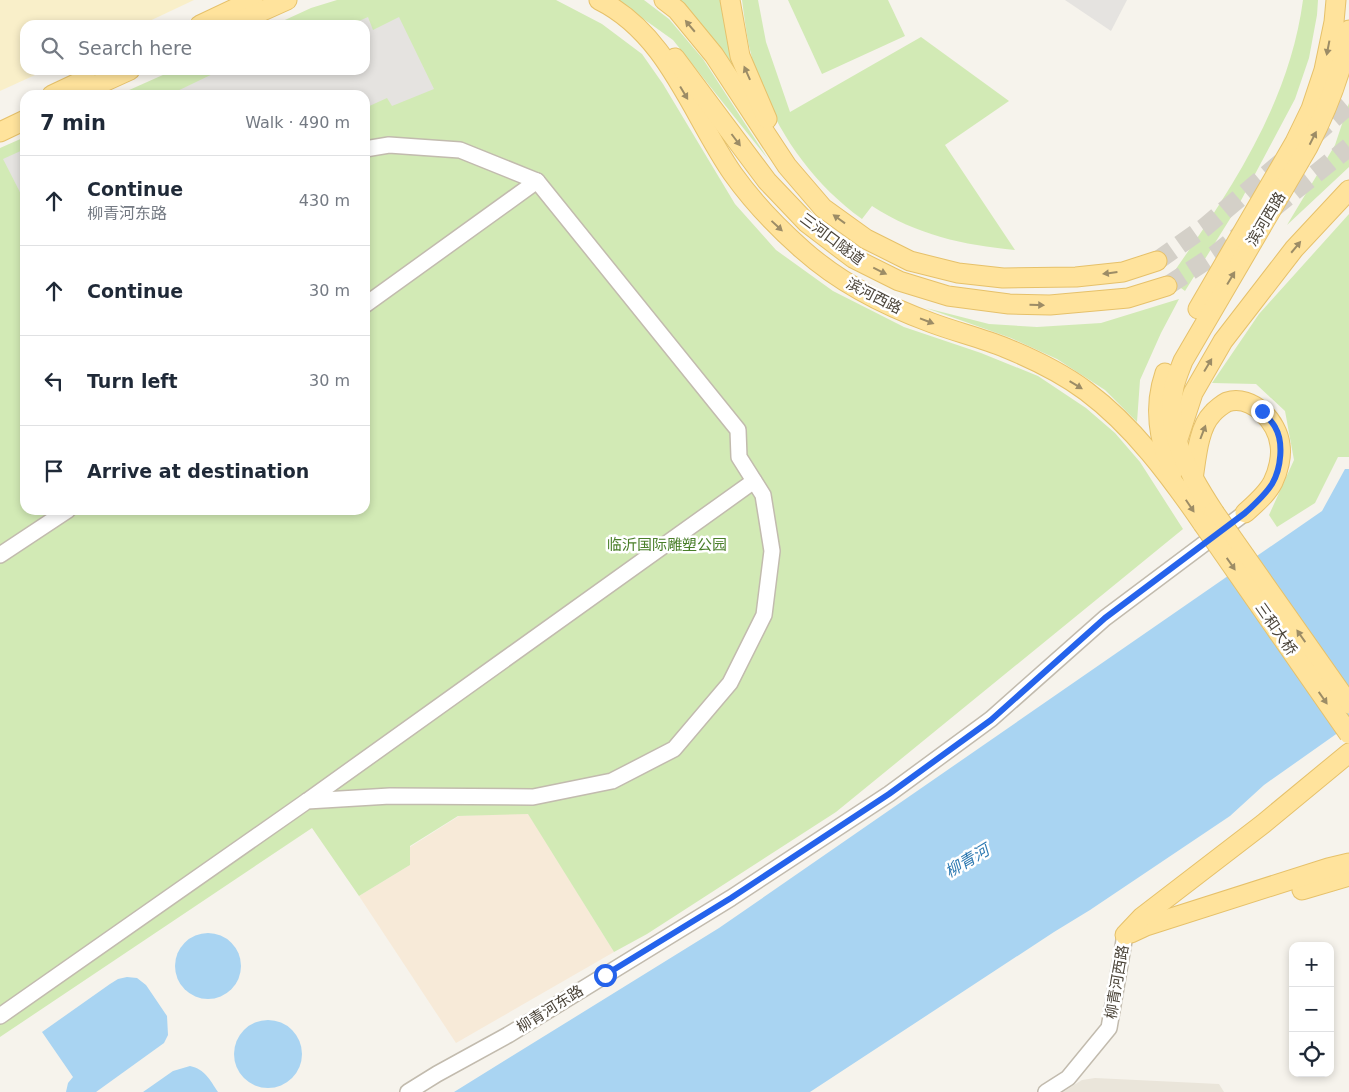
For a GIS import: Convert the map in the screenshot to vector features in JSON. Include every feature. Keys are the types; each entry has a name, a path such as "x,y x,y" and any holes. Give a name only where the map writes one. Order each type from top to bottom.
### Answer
{"main road":[{"path":"211,20 253,0"},
{"path":"242,20 287,0"},
{"name":"滨河西路","path":"599,0 636,25 661,54 733,173 762,212 804,251 844,281 887,305 931,323 1006,348 1045,366 1086,391 1121,422 1150,454 1185,484 1208,518"},
{"path":"664,0 677,10 714,55 788,166"},
{"path":"730,0 740,56 788,166"},
{"path":"1185,484 1162,445 1158,416 1162,383 1171,356 1295,142 1311,109 1324,70 1334,22 1336,0"},
{"name":"三河口隧道","path":"636,25 666,47 687,72 767,181 807,222 853,258 899,281 948,296 1009,304 1050,305 1128,298 1168,286"},
{"name":"滨河西路","path":"1185,484 1172,416 1174,387 1183,361 1308,148 1334,91 1346,52 1349,30"},
{"path":"63,90 94,75"},
{"path":"86,90 119,75"},
{"path":"0,120 20,110"},
{"path":"0,132 20,122"},
{"name":"三河口隧道","path":"788,166 823,208 866,239 910,261 958,273 1012,278 1076,277 1123,272 1157,261"},
{"path":"1177,442 1193,393 1223,341 1294,249 1349,190"},
{"path":"1185,484 1202,434 1211,415 1226,402 1243,401 1262,411 1275,427 1280,445 1279,464 1273,482 1262,498 1245,513"},
{"name":"三和大桥","path":"1208,518 1349,704"},
{"name":"三和大桥","path":"1208,518 1349,734"},
{"path":"1125,935 1142,917 1263,824 1349,753"},
{"path":"1125,935 1146,926 1349,863"},
{"path":"1125,935 1146,936 1349,876"}],"street":[{"path":"307,801 390,796 533,798 612,781 674,749 730,684 764,615 772,551 763,495 739,457 738,430 537,180 460,150 389,145 370,148"},
{"path":"370,301 537,180"},
{"path":"0,1016 307,801 754,481"},
{"name":"柳青河东路","path":"408,1092 508,1035 731,898 889,794 991,720 1105,618 1245,513"},
{"path":"0,555 60,515"},
{"name":"柳青河西路","path":"1046,1092 1068,1078 1109,1028 1125,935"}],"shaded area":[{"path":"1065,0 1127,0 1111,31"},
{"path":"399,17 434,89 392,106 387,98 370,106 370,90 179,90 211,75 370,75 370,22 373,30"},
{"path":"20,151 20,192 3,159"},
{"path":"528,813 614,952 456,1043 359,896 410,865 410,847 459,816"},
{"path":"1095,1078 1219,1084 1224,1092 1063,1092 1082,1080"}],"green space":[{"name":"临沂国际雕塑公园","path":"337,0 556,0 602,24 642,54 663,84 735,204 776,250 833,291 904,327 981,353 1038,376 1086,408 1115,433 1140,462 1183,529 836,812 647,934 614,952 528,814 458,816 410,846 410,865 359,896 312,828 0,1037 0,148 20,139 20,515 370,515 370,90 129,90 163,75 370,75 370,20 285,20 311,8"},
{"path":"617,0 644,0 669,19 703,59 768,159 673,40"},
{"path":"679,0 720,0 729,50 736,71"},
{"path":"742,0 758,0 766,42 790,112 921,37 1009,101 945,145 1015,250 959,242 941,237 906,224 872,206 862,219 841,202 805,164 776,120 756,72 749,46"},
{"path":"788,0 888,0 905,36 822,74"},
{"path":"1303,0 1318,0 1317,15 1309,58 1295,99 1238,206 1185,291 1169,279 1234,181 1270,112 1296,39"},
{"path":"1349,103 1349,167 1287,225 1335,145"},
{"path":"1349,214 1349,457 1338,457 1315,503 1277,527 1269,515 1294,460 1285,411 1256,384 1212,383 1259,314"},
{"path":"1179,299 1140,380 1137,422 1105,390 1057,359 1011,338 926,308 989,324 1037,327 1101,323"}],"sand":[{"path":"0,0 194,0 152,20 20,20 20,75 35,75 0,91"}],"water":[{"name":"柳青河","path":"1345,469 1349,469 1349,725 1264,785 1230,816 1090,910 810,1092 454,1092 719,928 1322,511"},
{"path":"208,933 221,935 236,948 239,953 241,966 239,979 226,994 221,997 208,999 195,997 180,984 177,979 175,966 177,953 190,938 195,935"},
{"path":"127,977 137,978 146,985 167,1016 168,1035 164,1043 96,1092 66,1092 68,1083 73,1077 42,1032 110,984 118,979"},
{"path":"268,1020 281,1023 292,1030 299,1041 302,1054 299,1067 292,1078 281,1085 268,1088 255,1085 244,1078 237,1067 234,1054 237,1041 244,1030 255,1023"},
{"path":"190,1066 203,1072 218,1092 143,1092 173,1071"}],"tunnel":[{"path":"1312,137 1349,105"},
{"path":"1272,209 1349,147"},
{"path":"1157,261 1205,227 1283,161"},
{"path":"1167,286 1216,254 1241,234"}],"route":[{"path":"605,975 731,898 889,794 991,720 1105,618 1245,513 1262,498 1273,482 1279,464 1280,445 1275,427 1262,411"}]}
